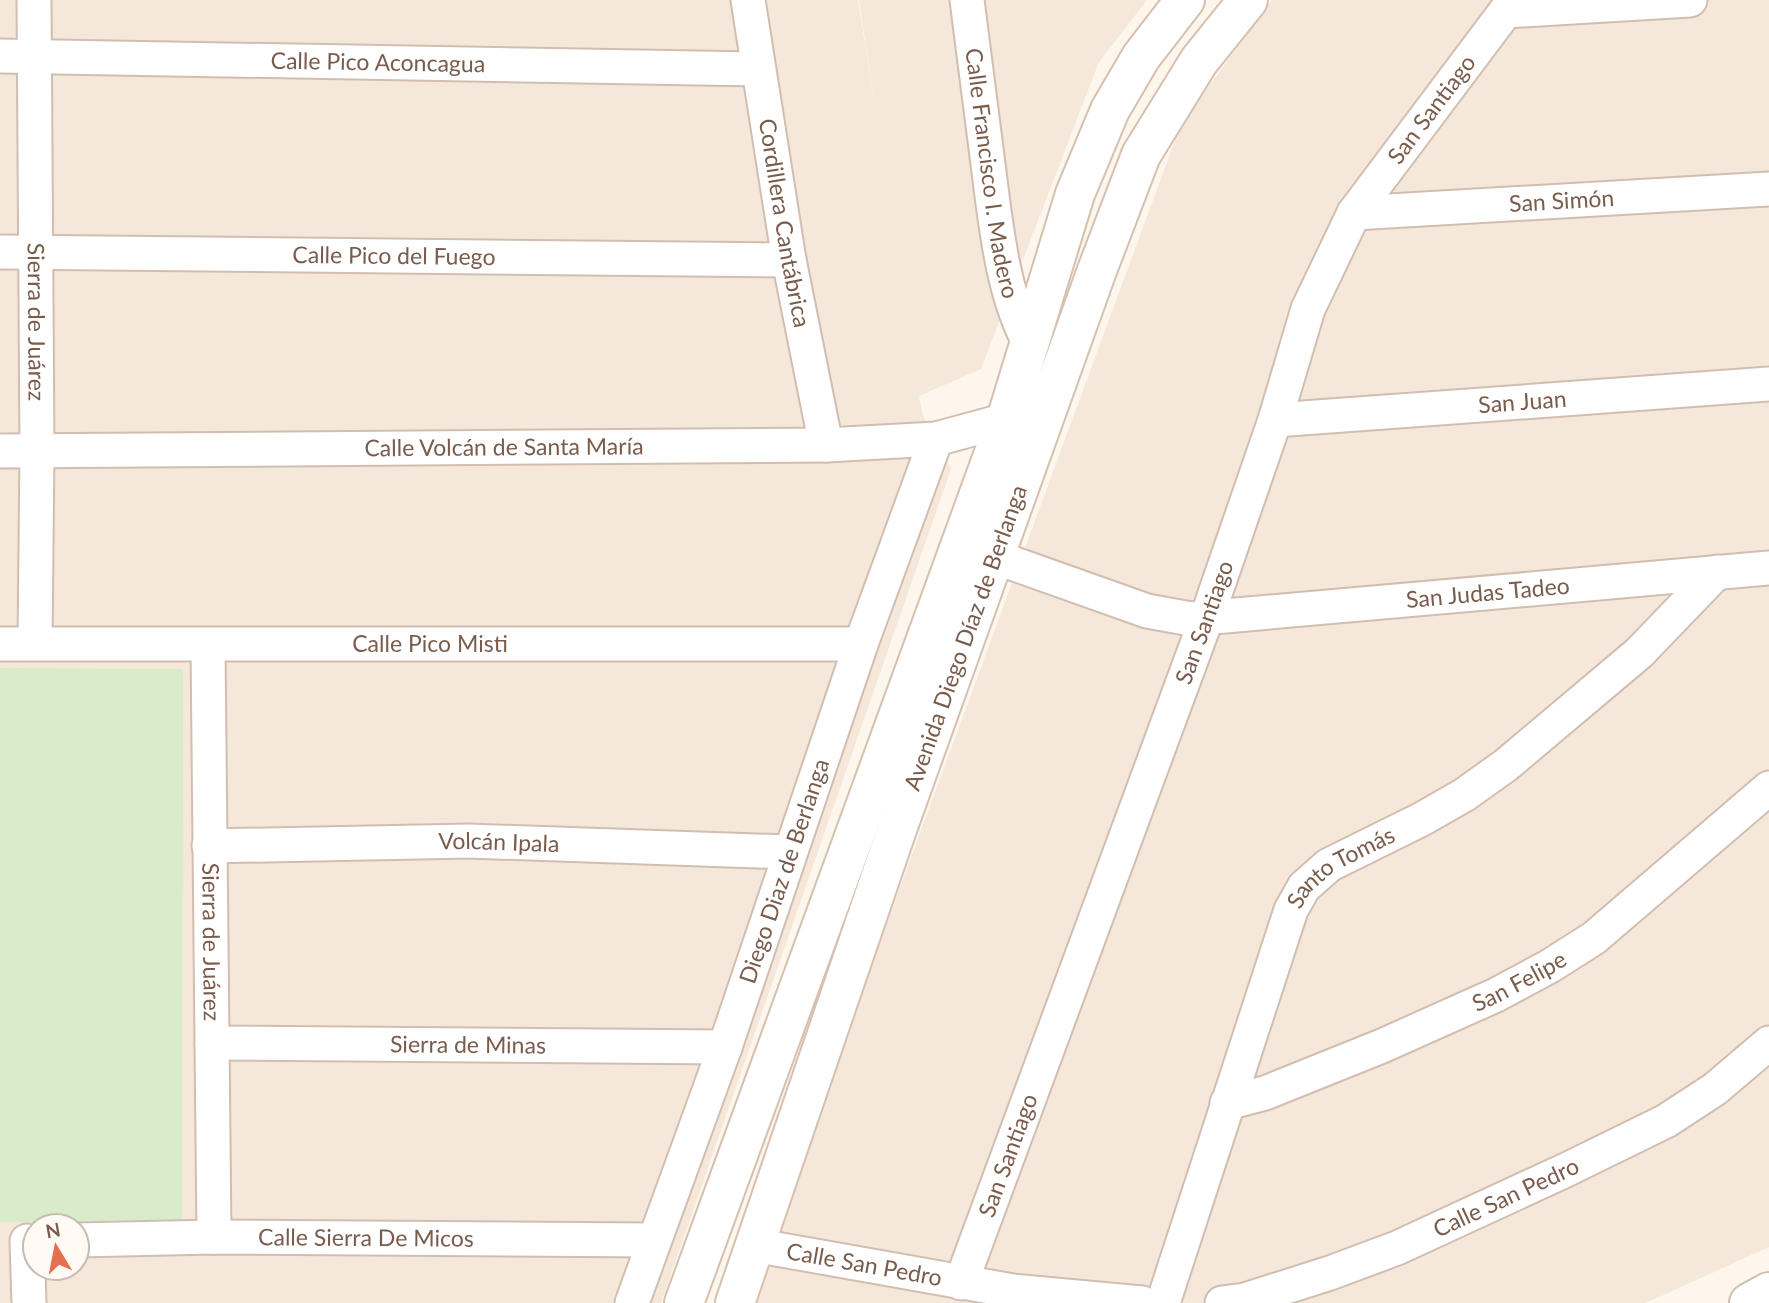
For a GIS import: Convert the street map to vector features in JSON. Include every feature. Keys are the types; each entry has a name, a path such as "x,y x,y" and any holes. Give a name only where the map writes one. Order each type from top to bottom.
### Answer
{"main road":[{"name":"Avenida Diego Díaz de Berlanga","path":"684,1303 1006,420 1075,194 1110,110 1141,57 1185,0"},
{"name":"Avenida Diego Díaz de Berlanga","path":"735,1303 896,831 1096,273 1142,155 1199,61 1248,0"},
{"path":"1749,1303 1769,1292"}],"street":[{"name":"Sierra de Juárez","path":"34,0 37,451 35,643"},
{"name":"Cordillera Cantábrica","path":"748,0 789,260 826,445"},
{"name":"Calle Francisco I. Madero","path":"967,0 996,225 1010,292 1021,330 1030,344"},
{"path":"1510,5 1690,0"},
{"name":"San Santiago","path":"961,1283 1206,617 1275,420 1308,309 1354,213 1510,5"},
{"name":"Calle Pico Aconcagua","path":"0,56 758,69"},
{"name":"San Simón","path":"1354,213 1769,189"},
{"name":"Calle Pico del Fuego","path":"0,252 789,260"},
{"name":"San Juan","path":"1275,420 1769,384"},
{"name":"Calle Volcán de Santa María","path":"0,451 826,445 936,439 1006,420"},
{"name":"Diego Diaz de Berlanga","path":"632,1303 725,1047 789,852 936,439"},
{"name":"San Judas Tadeo","path":"995,557 1174,618 1769,568"},
{"name":"Santo Tomás","path":"1163,1303 1291,910 1304,887 1329,865 1443,807 1506,765 1639,653 1717,572"},
{"name":"Calle Pico Misti","path":"0,644 861,645"},
{"name":"Sierra de Juárez","path":"208,646 214,1237"},
{"name":"San Felipe","path":"1227,1102 1265,1093 1382,1046 1496,995 1550,966 1594,938 1769,788"},
{"name":"Volcán Ipala","path":"209,846 469,841 789,852"},
{"name":"Sierra de Minas","path":"212,1042 725,1047"},
{"name":"Calle San Pedro","path":"1222,1303 1245,1300 1397,1248 1566,1170 1666,1121 1715,1089 1769,1043"},
{"name":"Calle Sierra De Micos","path":"91,1240 214,1237 654,1240"},
{"name":"Calle San Pedro","path":"754,1245 1013,1291 1142,1303"},
{"path":"26,1282 29,1303"}],"shaded area":[{"path":"0,0 858,0 877,119 859,0 1147,0 1099,62 981,369 919,396 923,416 951,469 661,1303 0,1303"},
{"path":"1272,0 1769,0 1769,1247 1646,1303 747,1303 1181,124"}],"green space":[{"path":"0,668 183,669 182,1223 91,1222 91,1212 21,1212 21,1222 0,1222"}]}
